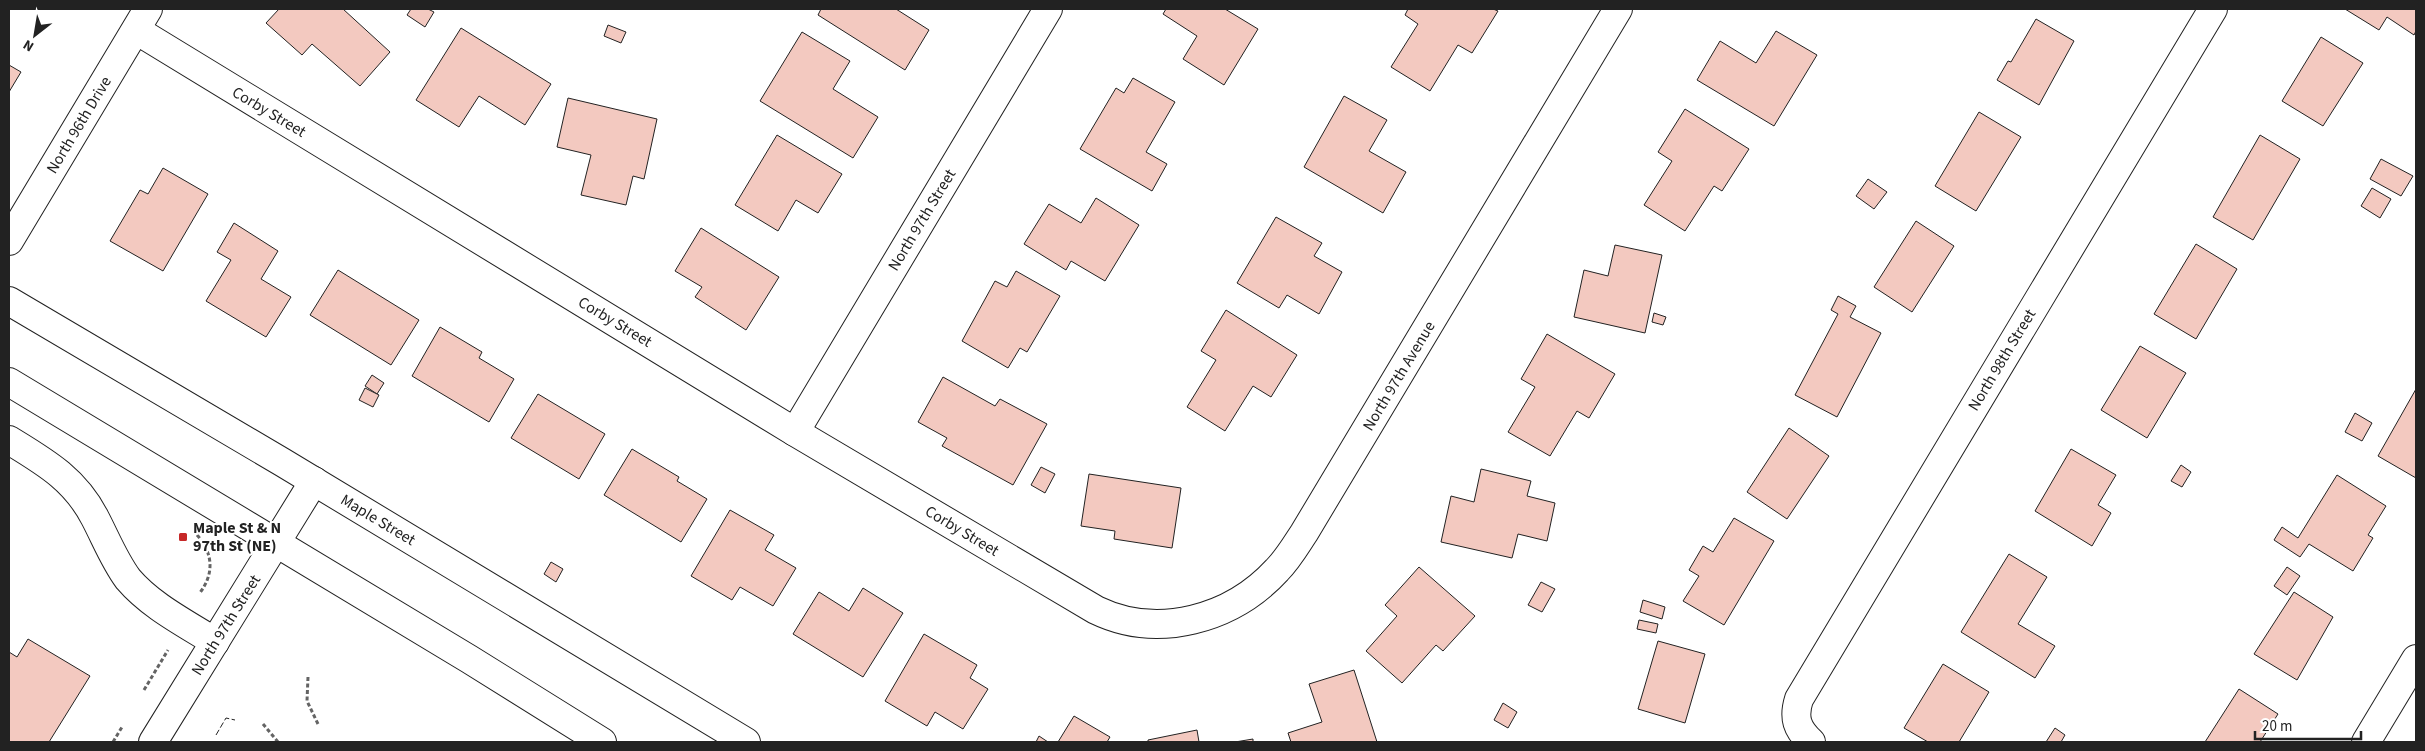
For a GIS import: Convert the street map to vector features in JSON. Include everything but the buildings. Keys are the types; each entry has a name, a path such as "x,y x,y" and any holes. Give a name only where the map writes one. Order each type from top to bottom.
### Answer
{"street":[{"name":"North 97th Street","path":"796,432 1048,9"},
{"name":"North 97th Avenue","path":"1096,610 1108,616 1144,624 1177,624 1217,614 1250,595 1278,570 1304,533 1618,9"},
{"name":"North 98th Street","path":"1811,742 1800,731 1795,713 1804,690 2214,9"},
{"name":"Corby Street","path":"142,20 796,432 1096,610"},
{"name":"North 96th Drive","path":"9,241 142,20"},
{"name":"Maple Street","path":"9,301 314,481 746,742"},
{"path":"9,382 602,742"},
{"path":"9,440 72,483 95,518 113,556 138,589 168,614 214,642"},
{"name":"North 97th Street","path":"153,742 277,544 314,481"},
{"path":"2366,742 2416,659"}],"path":[{"path":"193,532 199,537 211,557 208,583 195,599"},
{"path":"308,677 307,701 318,724"},
{"path":"263,724 278,742"}],"fence":[{"path":"216,735 226,718 235,720"}],"place":[{"name":"Maple St & N 97th St (NE)","path":"183,537"}]}
